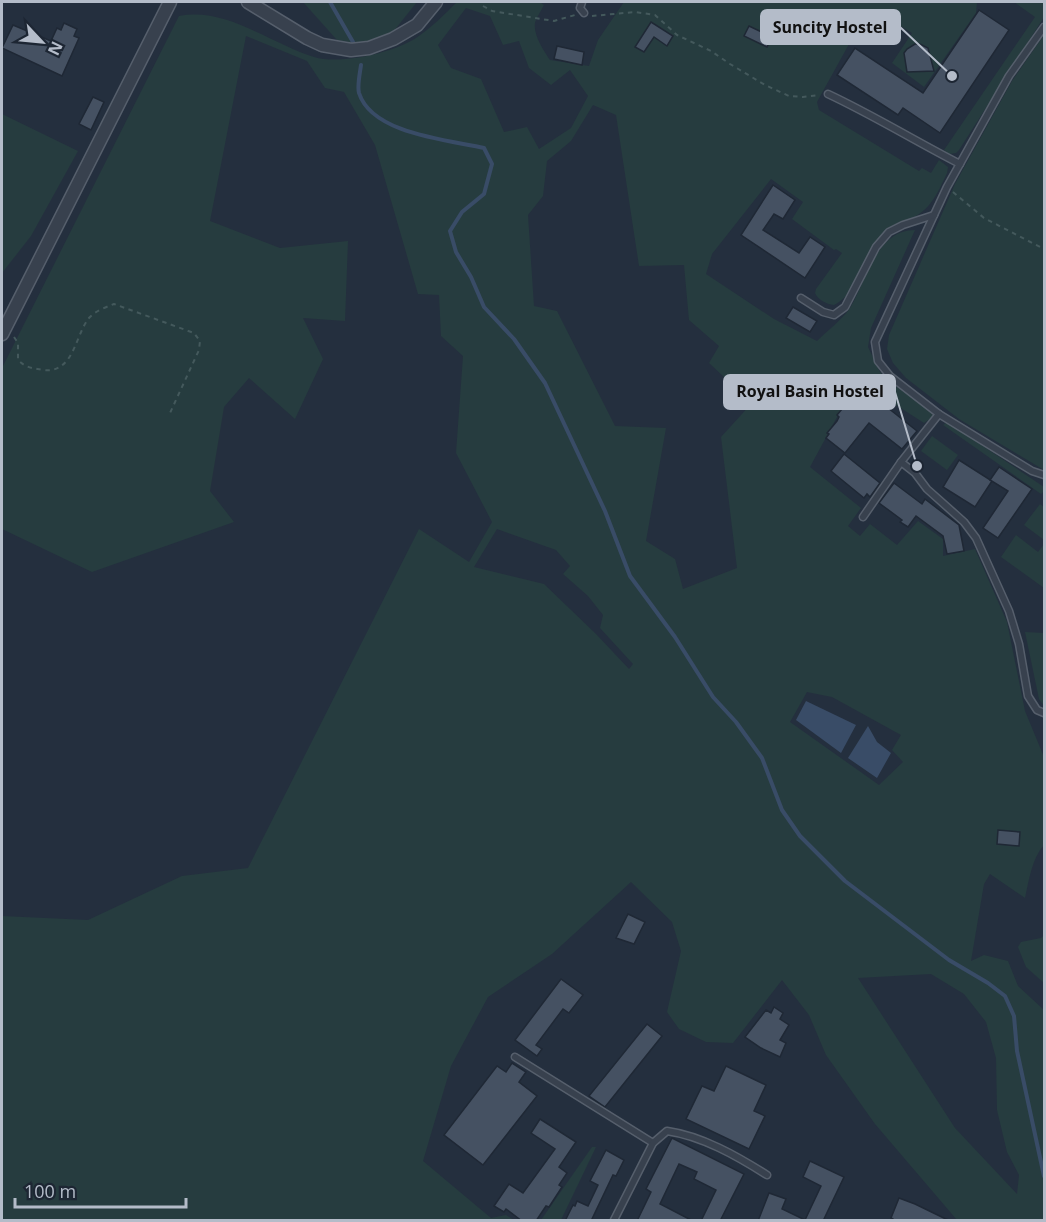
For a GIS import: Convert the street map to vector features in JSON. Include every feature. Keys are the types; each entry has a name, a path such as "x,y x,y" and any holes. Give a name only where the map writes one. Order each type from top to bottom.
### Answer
{"street":[{"path":"4,329 170,2"},
{"path":"248,2 322,45 351,50 369,48 393,39 417,25 436,2"}],"lane":[{"path":"582,2 580,8 584,13"},
{"path":"1044,27 1009,76 947,187 875,342 878,361 883,368 939,414 1032,471 1044,475"},
{"path":"828,94 960,164"},
{"path":"801,298 823,312 834,315 845,308 876,247 889,232 934,215"},
{"path":"863,517 939,414"},
{"path":"902,462 915,473 927,489 964,522 976,538 1008,611 1019,644 1028,696 1037,710 1044,713"},
{"path":"515,1057 653,1143"},
{"path":"614,1221 653,1143 667,1131 687,1134 767,1175"}],"path":[{"path":"483,6 492,11 554,21 584,13 593,16 635,12 655,15 677,35 711,51 773,89 798,97 828,94"},
{"path":"947,187 984,218 1044,249"},
{"path":"4,329 18,343 18,360 25,367 50,371 62,365 71,356 89,318 114,304 194,333 200,341 198,350 170,413"}],"green space":[{"path":"303,2 417,2 393,32 360,44 337,40"},
{"path":"457,2 540,2 544,5 535,28 540,43 550,60 589,66 598,40 624,2 977,2 976,13 924,87 892,63 912,33 876,11 854,35 817,102 819,110 919,171 922,168 931,173 939,160 948,167 941,186 926,209 895,225 885,233 850,292 834,305 825,303 816,295 816,289 842,253 834,250 792,219 803,202 771,179 712,254 706,274 774,319 817,341 850,308 874,258 882,247 902,232 915,230 871,328 868,347 880,372 891,383 928,409 933,417 924,423 857,380 810,467 861,508 848,526 860,536 870,524 897,545 918,521 943,539 943,556 975,549 1007,622 1025,711 1044,757 1044,845 1034,863 1025,898 990,874 984,884 971,961 984,955 1008,961 1018,986 1044,1010 1044,1220 957,1220 875,1124 826,1055 809,1015 782,980 733,1043 706,1042 679,1029 667,1012 681,951 672,922 631,882 552,954 488,997 451,1066 423,1161 491,1218 506,1215 514,1220 2,1220 2,916 88,920 182,876 248,868 419,529 469,562 492,522 456,453 463,356 441,336 439,295 418,294 375,145 344,92 325,88 307,61 246,36 210,221 280,248 348,241 345,321 303,318 323,359 295,419 249,378 224,407 210,491 234,522 92,572 2,529 2,368 179,16 214,17 248,28 314,57 338,60 380,53 406,43 427,30","holes":["466,8 490,16 503,45 519,41 529,68 551,85 570,70 588,96 571,128 539,149 527,127 504,132 481,79 451,68 438,45","593,105 616,115 639,266 684,265 689,320 719,346 709,363 752,403 721,437 737,568 683,589 675,559 646,541 666,428 615,426 557,311 534,306 528,215 543,196 547,161 571,141","497,529 556,550 570,566 563,574 588,596 603,615 600,628 633,664 629,669 544,584 474,567","807,692 832,697 901,735 892,750 903,762 879,785 790,722","931,974 964,994 986,1022 996,1058 997,1110 1007,1152 1019,1175 1017,1194 955,1128 858,978"]},
{"path":"1014,2 1044,2 1044,17 959,150 949,154 944,150 1035,17"},
{"path":"1044,35 1044,470 959,419 906,378 893,363 887,349 889,335 955,184 1012,81"},
{"path":"2,114 78,151 31,236 2,273"},
{"path":"947,422 1044,487 1044,493 1041,494 943,425"},
{"path":"932,436 958,455 947,470 921,451"},
{"path":"1040,504 1044,507 1044,540 1024,525"},
{"path":"1016,535 1038,552 1044,544 1044,588 1001,557"},
{"path":"1025,632 1044,633 1044,706 1039,699"},
{"path":"1044,935 1044,983 1026,967 1018,947 1021,942 1041,938"},
{"path":"592,1147 596,1147 561,1220 541,1220"}],"water":[{"path":"806,701 856,725 841,753 796,720"},
{"path":"868,726 877,742 891,753 877,778 848,758"}],"building":[{"path":"979,10 1009,30 940,133 903,108 898,115 837,75 855,48 923,93"},
{"path":"651,22 673,36 667,46 654,37 644,52 635,47"},
{"path":"64,23 77,29 74,36 79,38 62,76 2,48 13,25 51,41 57,28 61,30"},
{"path":"749,26 772,37 767,47 744,36"},
{"path":"915,44 928,48 934,71 907,72 904,53"},
{"path":"557,46 584,52 582,65 554,59"},
{"path":"93,97 104,102 91,130 79,124"},
{"path":"773,185 795,200 783,219 774,214 763,230 799,253 810,237 825,247 805,278 741,235"},
{"path":"793,307 817,321 810,332 786,318"},
{"path":"858,393 879,409 883,404 917,431 902,449 869,423 845,453 826,438 839,417 837,415"},
{"path":"844,454 880,483 870,497 867,494 864,498 831,471"},
{"path":"959,460 992,481 975,507 943,487"},
{"path":"999,467 1032,489 998,538 983,528 1008,491 990,480"},
{"path":"894,483 922,504 925,499 959,525 964,551 947,554 943,536 916,516 908,527 879,503"},
{"path":"998,830 1020,832 1019,846 997,844"},
{"path":"628,914 645,922 634,944 616,938"},
{"path":"561,979 583,995 569,1013 563,1009 536,1045 542,1049 537,1056 515,1040"},
{"path":"774,1007 783,1013 780,1019 789,1025 780,1040 786,1043 780,1057 745,1037 766,1010 771,1013"},
{"path":"647,1024 662,1036 605,1107 589,1096"},
{"path":"512,1063 526,1072 519,1082 537,1096 483,1165 444,1135 497,1066 506,1072"},
{"path":"726,1066 766,1085 754,1111 765,1116 749,1149 686,1119 702,1086 714,1091"},
{"path":"540,1119 576,1142 559,1167 567,1173 559,1185 562,1187 549,1207 546,1206 536,1221 522,1221 506,1209 504,1212 494,1206 509,1184 523,1193 555,1149 531,1133"},
{"path":"672,1138 744,1174 720,1221 701,1221 716,1190 694,1179 697,1172 679,1164 660,1204 693,1221 637,1221 651,1192 646,1189"},
{"path":"606,1150 624,1160 616,1176 613,1175 591,1221 565,1221 577,1201 588,1206 598,1185 590,1181"},
{"path":"810,1161 844,1177 823,1221 758,1221 769,1193 786,1199 782,1209 805,1220 821,1186 803,1177"},
{"path":"899,1198 950,1221 896,1221 891,1218"}],"waterway":[{"path":"330,2 353,42"},
{"path":"361,65 359,93 367,107 379,118 413,133 484,148 492,164 484,194 462,212 450,231 456,252 471,277 484,307 514,339 545,383 605,511 630,576 675,637 713,697 736,722 762,758 782,810 800,836 845,881 949,960 1005,996 1014,1016 1017,1051 1044,1176"}],"place":[{"name":"Suncity Hostel","path":"952,76"},
{"name":"Royal Basin Hostel","path":"917,466"}]}
